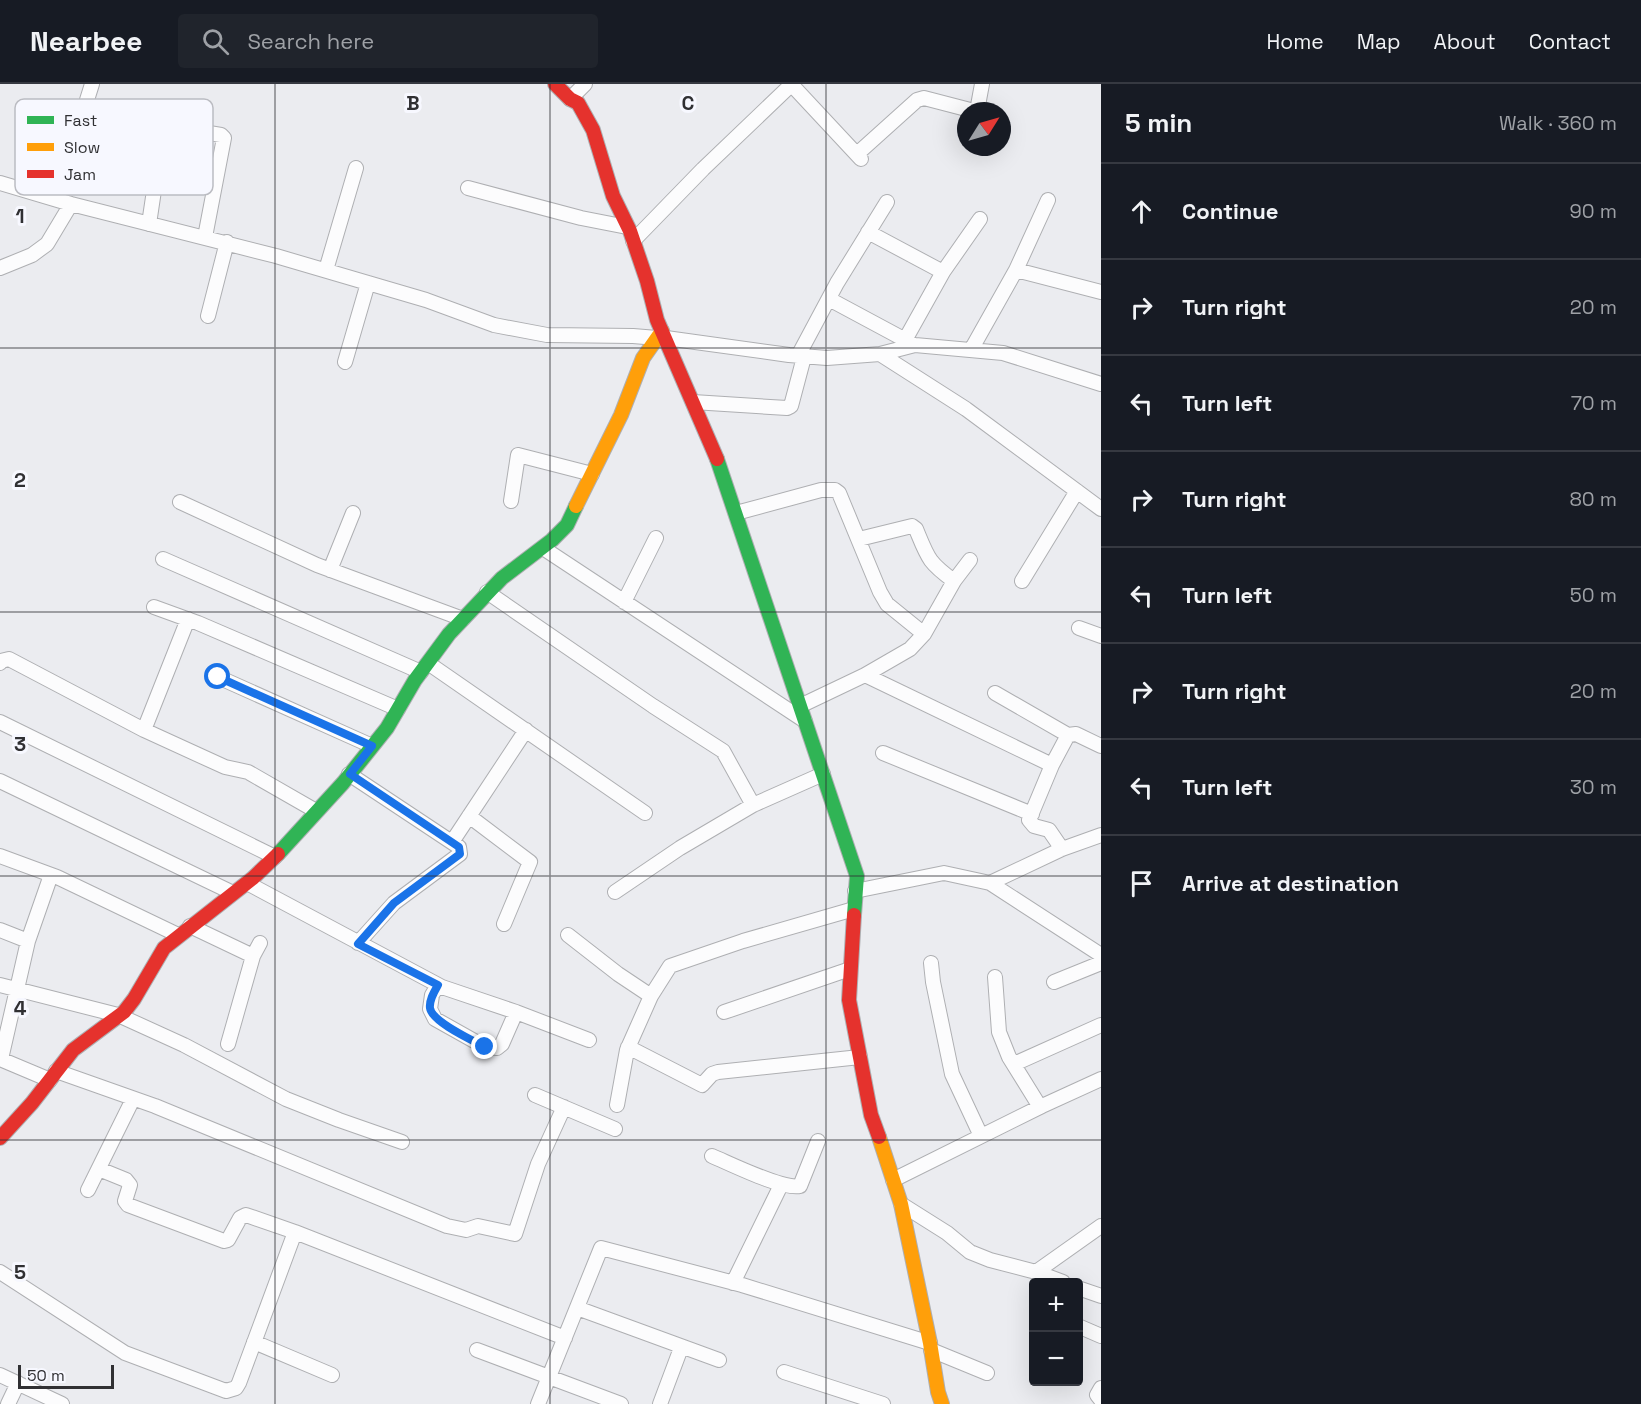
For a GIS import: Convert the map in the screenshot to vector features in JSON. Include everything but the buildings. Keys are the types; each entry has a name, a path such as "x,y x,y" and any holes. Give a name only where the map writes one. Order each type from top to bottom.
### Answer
{"main road":[{"path":"555,84 570,99 578,103 593,130 613,196 647,281 662,336 722,471 856,876 849,1000 871,1115 901,1204 942,1404"},
{"path":"0,1138 17,1121 73,1050 118,1015 134,999 164,948 247,883 275,857 350,774 387,728 424,667 487,592 543,548 567,525 621,416 643,358 662,336"}],"street":[{"path":"570,99 585,84"},
{"path":"633,242 703,169 792,84 860,158 917,100 924,98 957,106"},
{"path":"977,102 982,84"},
{"path":"205,237 224,138 213,134"},
{"path":"326,270 356,168"},
{"path":"0,183 15,187"},
{"path":"468,188 581,218 627,227"},
{"path":"42,195 326,270 515,330 556,336 662,336 827,358 880,354 910,343 943,272 980,219"},
{"path":"56,199 57,195"},
{"path":"149,224 154,195"},
{"path":"971,350 1016,270 1048,200"},
{"path":"693,402 787,408 791,406 801,356 828,299 887,202"},
{"path":"0,268 32,255 47,244 71,204"},
{"path":"868,232 943,272"},
{"path":"208,316 227,242"},
{"path":"1016,270 1101,292"},
{"path":"345,362 368,283"},
{"path":"828,299 910,343 1003,353 1101,384"},
{"path":"880,354 966,409 1101,509"},
{"path":"511,501 518,455 592,474"},
{"path":"736,513 821,490 835,490 839,493 887,604 924,634"},
{"path":"1022,581 1077,491"},
{"path":"180,502 330,570 463,619"},
{"path":"330,570 353,513"},
{"path":"858,539 912,526 928,558 935,567 954,581"},
{"path":"624,602 656,538"},
{"path":"543,548 806,721"},
{"path":"164,559 424,667 526,730 645,813"},
{"path":"800,706 865,675 910,649 924,634 954,581 970,560"},
{"path":"487,592 723,751 753,805"},
{"path":"154,607 188,619 398,709"},
{"path":"144,730 188,619"},
{"path":"1079,628 1101,636"},
{"path":"0,663 9,659 144,730 225,767 248,772 316,811"},
{"path":"865,675 1052,765"},
{"path":"218,677 372,746"},
{"path":"994,693 1068,735 1076,734 1101,746"},
{"path":"0,722 275,857"},
{"path":"452,842 526,730"},
{"path":"1062,849 1049,830 1034,826 1029,820 1052,765 1068,735"},
{"path":"883,753 1032,814"},
{"path":"350,774 459,847 460,854 394,903 358,944"},
{"path":"615,892 680,848 753,805 823,774"},
{"path":"0,781 233,893"},
{"path":"469,816 530,862 504,924"},
{"path":"990,883 1062,849 1101,835"},
{"path":"0,856 51,875 178,935"},
{"path":"855,891 944,873 990,883 1101,955"},
{"path":"51,875 28,941 0,1059 133,1099 447,1226 466,1230 478,1226 515,1234 538,1164 564,1107"},
{"path":"247,883 438,985 590,1040"},
{"path":"617,1105 628,1047 651,996 670,966 743,941 854,909"},
{"path":"190,926 253,956"},
{"path":"0,930 28,941"},
{"path":"568,934 618,974 651,996"},
{"path":"228,1044 253,956 261,943"},
{"path":"931,963 952,1074 981,1136"},
{"path":"1054,982 1101,963"},
{"path":"724,1012 850,969"},
{"path":"996,977 999,1032 1014,1064 1040,1107"},
{"path":"438,985 432,995 430,1009 435,1019 485,1047 497,1048 502,1044 516,1012"},
{"path":"0,986 118,1015 184,1045 286,1099 402,1142"},
{"path":"1014,1064 1101,1025"},
{"path":"628,1047 702,1085 712,1074 718,1072 860,1057"},
{"path":"893,1180 1101,1079"},
{"path":"535,1095 615,1129"},
{"path":"88,1190 133,1099"},
{"path":"712,1156 781,1185 797,1187 800,1186 818,1140"},
{"path":"99,1169 126,1180 130,1185 125,1201 128,1205 224,1241 228,1240 240,1218 246,1215 565,1338"},
{"path":"733,1283 781,1185"},
{"path":"901,1204 947,1233 970,1251 990,1260 1051,1278"},
{"path":"1036,1272 1101,1226"},
{"path":"0,1272 125,1353 226,1391 236,1388 239,1383 295,1232"},
{"path":"538,1404 601,1248 733,1283 931,1346 987,1373"},
{"path":"1083,1290 1101,1296"},
{"path":"577,1308 719,1360"},
{"path":"1083,1328 1101,1336"},
{"path":"254,1342 332,1375"},
{"path":"660,1404 681,1348"},
{"path":"477,1350 621,1404"},
{"path":"784,1372 883,1404"},
{"path":"0,1375 62,1404"},
{"path":"8,1404 18,1383"},
{"path":"1101,1388 1096,1395 1101,1400"}],"traffic: fast":[{"path":"717,459 857,876 854,915"},
{"path":"278,854 343,783 387,728 415,680 449,634 502,578 552,540 567,525 576,506"}],"traffic: slow":[{"path":"576,506 621,415 643,358 662,331"},
{"path":"879,1137 901,1204 942,1404"}],"traffic: jam":[{"path":"555,84 570,99 578,103 593,130 613,196 630,231 647,281 657,320 717,459"},
{"path":"0,1138 32,1103 73,1050 124,1012 164,948 253,878 278,854"},
{"path":"854,915 849,1000 871,1115 879,1137"}],"route":[{"path":"218,677 372,746 350,774 459,847 460,854 394,903 358,944 438,985 432,995 430,1009 435,1019 485,1047"}]}
